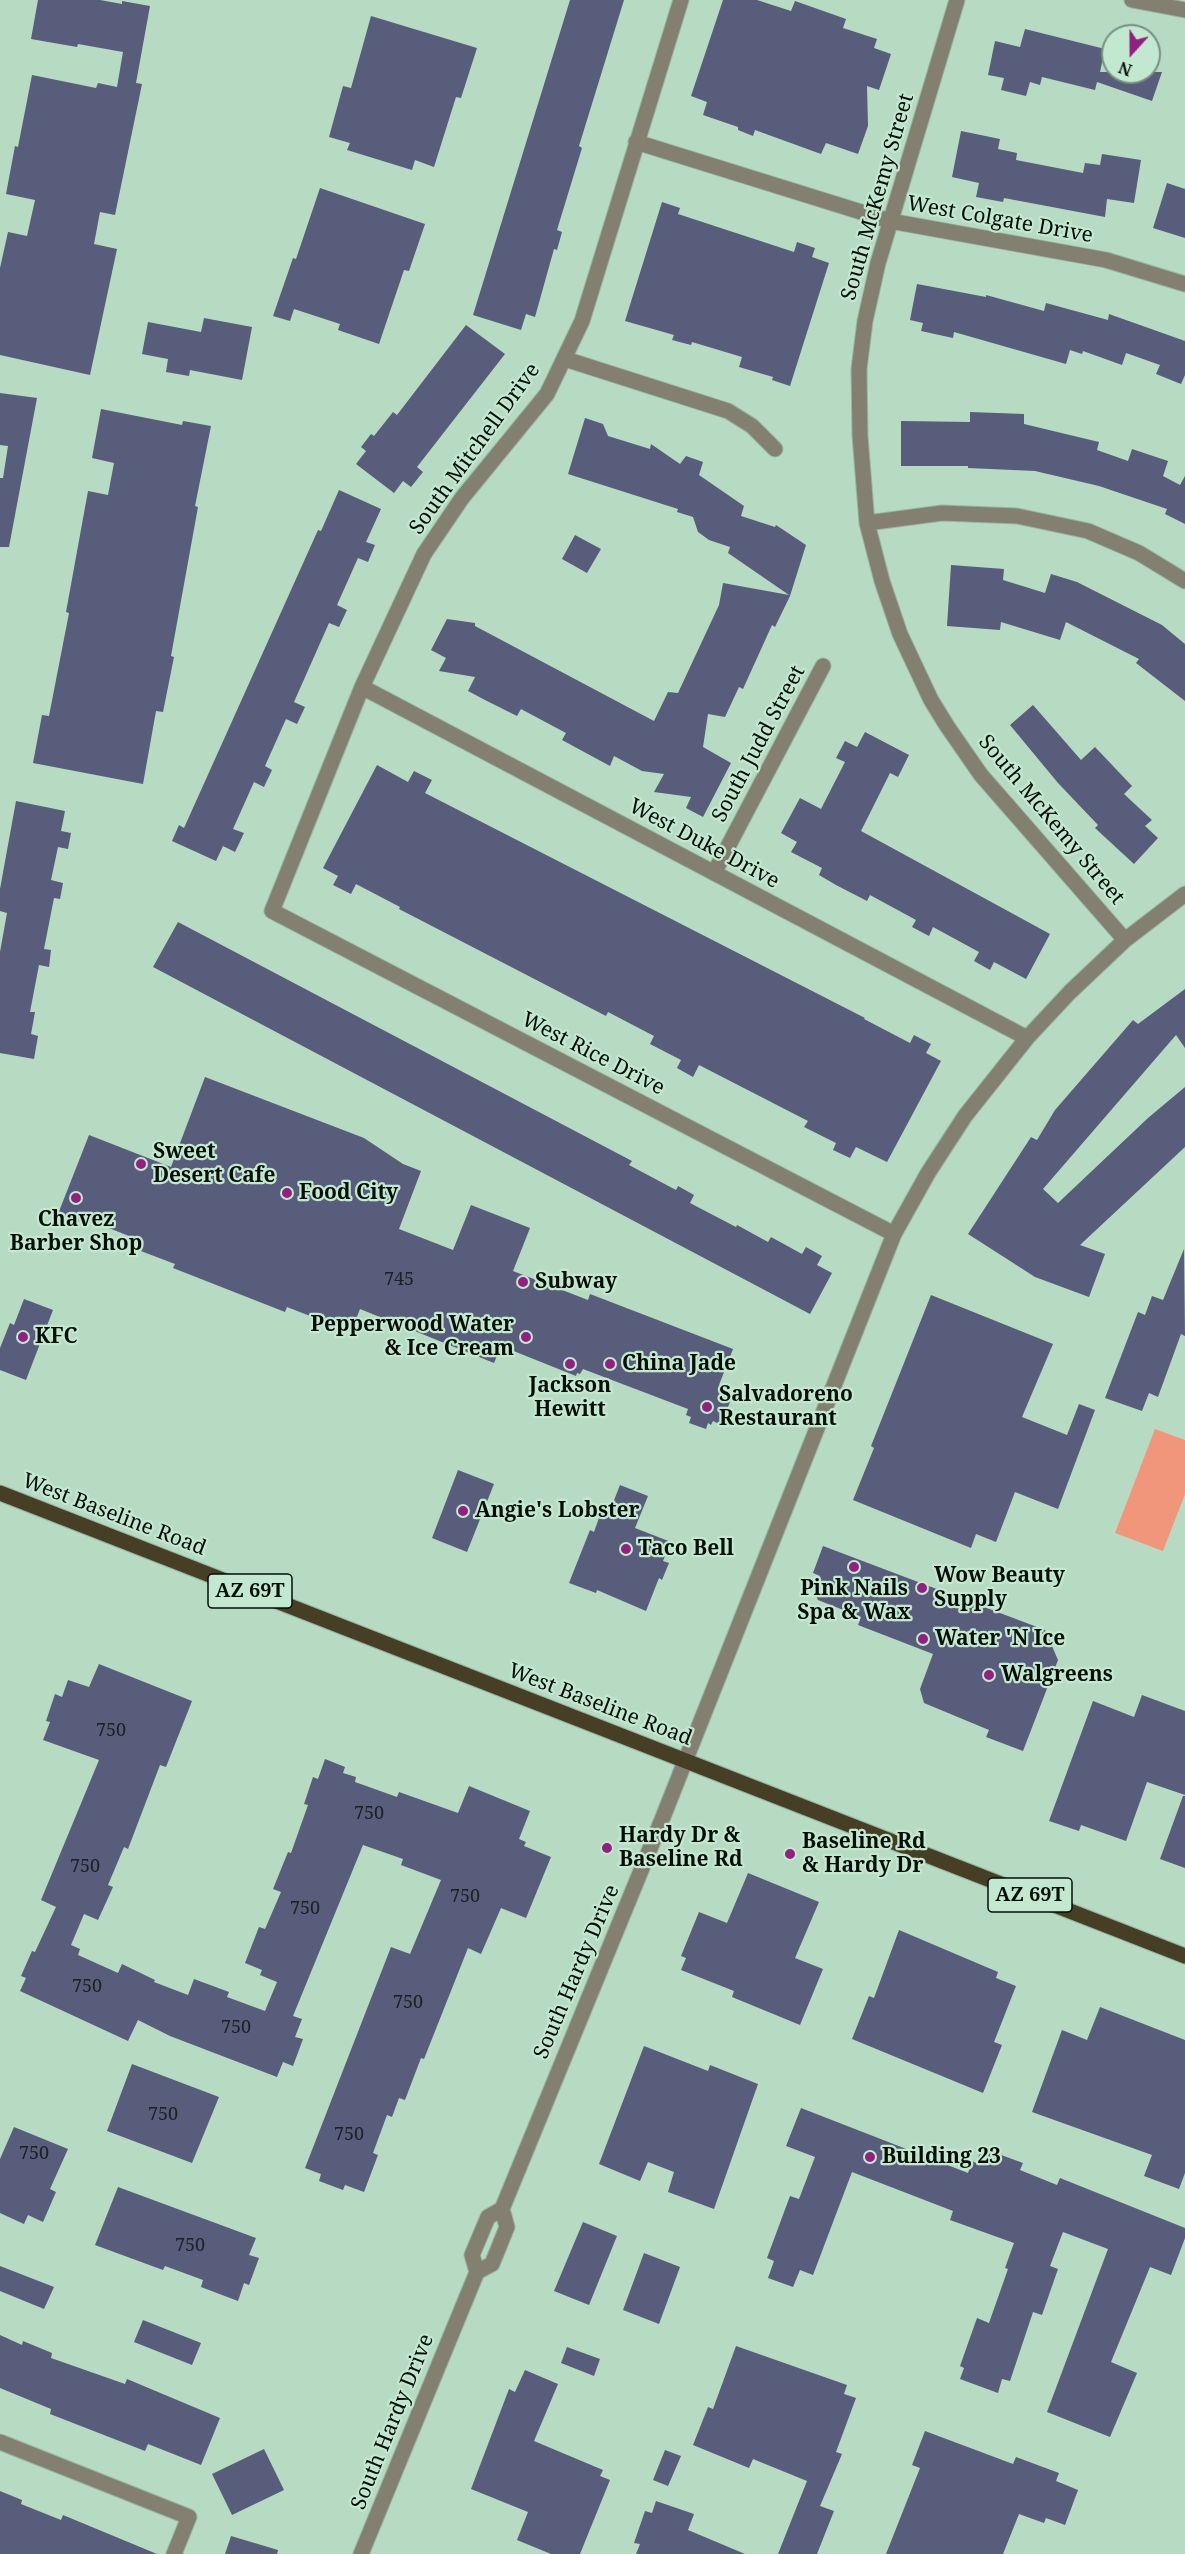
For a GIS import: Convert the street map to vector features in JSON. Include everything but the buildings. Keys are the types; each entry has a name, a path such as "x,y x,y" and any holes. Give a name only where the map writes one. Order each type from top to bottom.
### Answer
{"main road":[{"name":"West Baseline Road","path":"0,1493 1185,1956"}],"street":[{"name":"South Mitchell Drive","path":"272,911 362,687 424,554 462,498 547,394 582,321 681,0"},
{"name":"South McKemy Street","path":"957,0 890,221 865,321 860,369 860,436 867,523 882,581 900,634 931,700 947,726 981,776 1125,940"},
{"path":"1132,0 1185,10"},
{"name":"West Colgate Drive","path":"636,142 890,221 1106,260 1185,284"},
{"path":"565,358 728,411 752,426 775,449"},
{"path":"867,523 942,513 1017,516 1088,531 1139,553 1185,581"},
{"name":"South Judd Street","path":"714,873 824,666"},
{"name":"West Duke Drive","path":"362,687 1028,1038"},
{"name":"South Hardy Drive","path":"477,2272 492,2264 507,2227 502,2210 685,1761 894,1234 928,1173 965,1116 1028,1038 1070,992 1125,940 1185,894"},
{"name":"West Rice Drive","path":"272,911 894,1234"},
{"name":"South Hardy Drive","path":"361,2554 477,2272 472,2255 488,2217 502,2210"},
{"path":"0,2442 189,2517 174,2554"}],"shaded area":[{"path":"1155,1429 1185,1440 1185,1494 1163,1551 1115,1533"}],"place":[{"name":"Sweet Desert Cafe","path":"141,1164"},
{"name":"Food City","path":"287,1193"},
{"name":"Chavez Barber Shop","path":"76,1198"},
{"name":"Subway","path":"523,1282"},
{"name":"KFC","path":"23,1337"},
{"name":"Pepperwood Water & Ice Cream","path":"526,1337"},
{"name":"Jackson Hewitt","path":"570,1364"},
{"name":"China Jade","path":"610,1364"},
{"name":"Salvadoreno Restaurant","path":"707,1407"},
{"name":"Angie's Lobster","path":"463,1511"},
{"name":"Taco Bell","path":"626,1549"},
{"name":"Pink Nails Spa & Wax","path":"854,1567"},
{"name":"Wow Beauty Supply","path":"922,1588"},
{"name":"Water 'N Ice","path":"923,1639"},
{"name":"Walgreens","path":"989,1675"},
{"name":"Hardy Dr & Baseline Rd","path":"607,1848"},
{"name":"Baseline Rd & Hardy Dr","path":"790,1854"},
{"name":"Building 23","path":"870,2157"}]}
